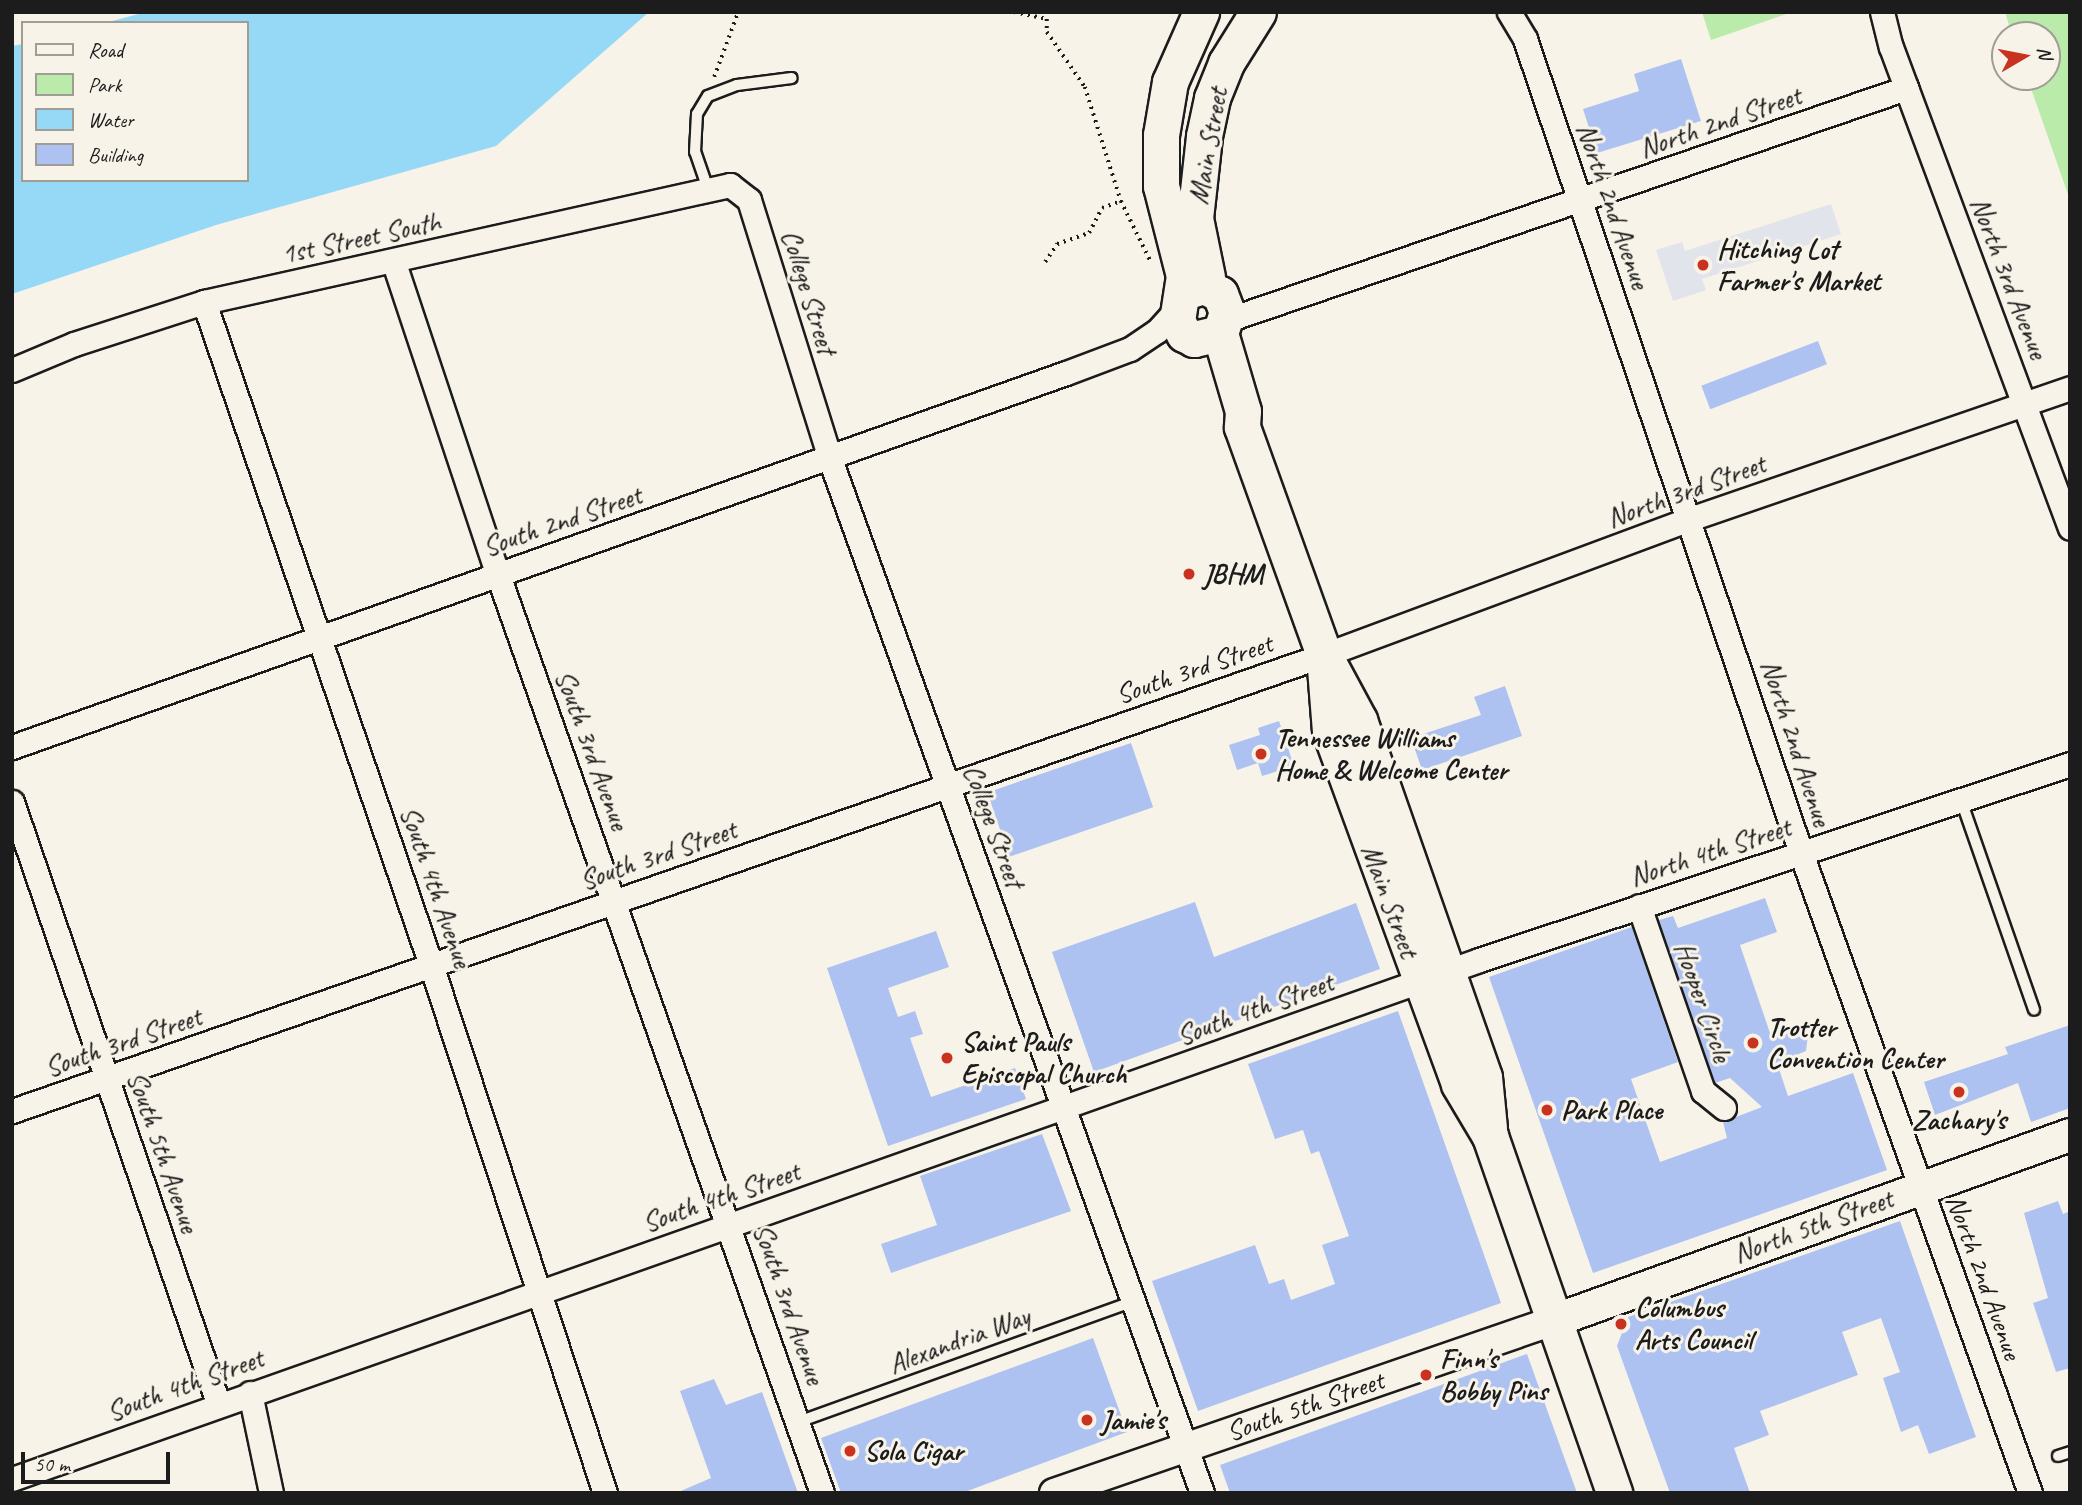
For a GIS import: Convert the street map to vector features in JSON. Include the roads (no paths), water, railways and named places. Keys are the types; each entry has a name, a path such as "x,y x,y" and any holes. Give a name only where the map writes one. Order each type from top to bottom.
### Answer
{"main road":[{"name":"Main Street","path":"1200,12 1170,82 1161,135 1161,186 1184,276 1202,314 1230,415 1242,427 1324,655 1329,731 1434,976 1459,1084 1490,1136 1615,1492"},
{"name":"Main Street","path":"1202,314 1196,230 1198,169 1212,98 1226,63 1258,12"},
{"name":"North 5th Street","path":"1556,1320 2070,1135"}],"street":[{"name":"North 2nd Avenue","path":"1508,12 1525,39 1578,203 1690,519 1801,853 2029,1493"},
{"path":"1882,12 1906,88"},
{"name":"North 2nd Street","path":"1202,314 1278,300 1578,203 1906,88"},
{"name":"North 3rd Avenue","path":"1906,88 2070,528"},
{"name":"1st Street South","path":"12,370 74,344 204,302 394,263 719,187"},
{"name":"College Street","path":"719,187 749,200 830,459 947,786 1067,1108 1202,1493"},
{"name":"South 3rd Avenue","path":"394,263 498,575 731,1226 822,1493"},
{"name":"South 4th Avenue","path":"204,302 541,1291 605,1493"},
{"name":"South 2nd Street","path":"12,747 830,459 1130,349 1157,331 1202,314"},
{"name":"North 3rd Street","path":"1324,655 1690,519 2070,388"},
{"name":"South 3rd Street","path":"12,1111 432,968 1324,655"},
{"name":"North 4th Street","path":"1434,976 2070,764"},
{"name":"South 5th Avenue","path":"12,802 218,1403"},
{"name":"Hooper Circle","path":"1639,906 1703,1091 1724,1108"},
{"name":"South 4th Street","path":"12,1479 218,1403 731,1226 1434,976"},
{"name":"South 5th Street","path":"1054,1493 1556,1320"},
{"path":"250,1393 271,1493"}],"lane":[{"path":"719,187 695,152 697,114 708,96 737,85 792,78"},
{"path":"1961,800 2034,1010"},
{"name":"Alexandria Way","path":"798,1422 1135,1301"},
{"path":"2058,1455 2070,1452"}],"water":[{"path":"146,12 649,12 496,146 216,225 12,294 12,46 21,44 21,182 248,182 248,21 112,21"}],"place":[{"name":"Hitching Lot Farmer's Market","path":"1703,265"},
{"name":"JBHM","path":"1189,574"},
{"name":"Tennessee Williams Home & Welcome Center","path":"1261,754"},
{"name":"Trotter Convention Center","path":"1753,1043"},
{"name":"Saint Pauls Episcopal Church","path":"947,1058"},
{"name":"Zachary's","path":"1959,1092"},
{"name":"Park Place","path":"1547,1110"},
{"name":"Columbus Arts Council","path":"1621,1324"},
{"name":"Finn's Bobby Pins","path":"1426,1375"},
{"name":"Jamie's","path":"1087,1420"},
{"name":"Sola Cigar","path":"850,1451"}]}
